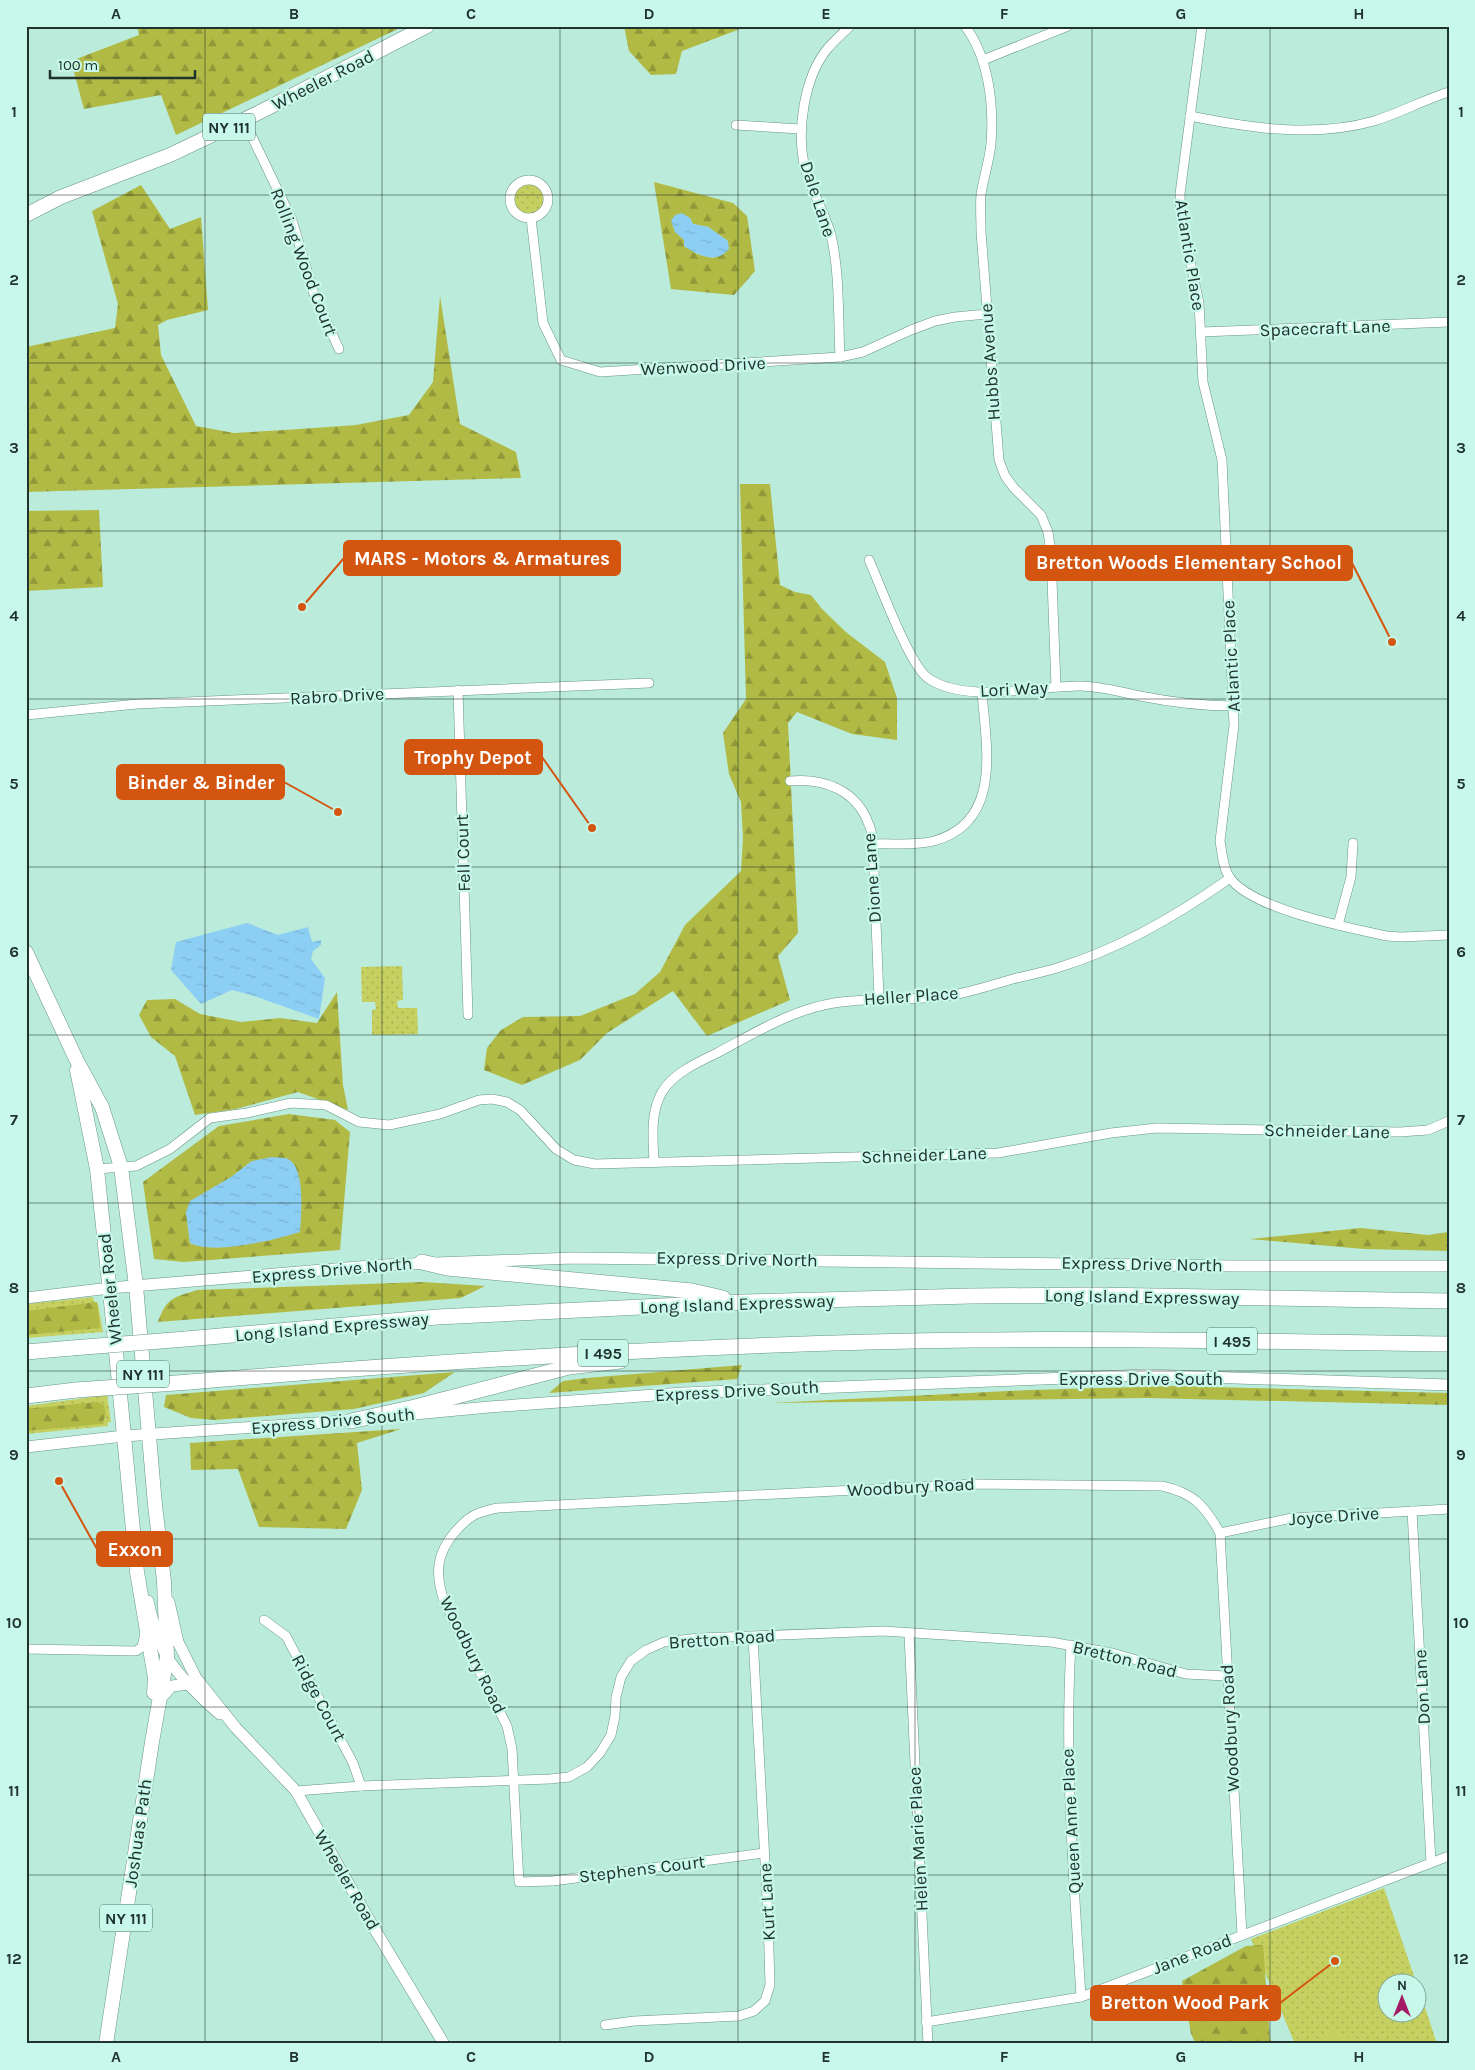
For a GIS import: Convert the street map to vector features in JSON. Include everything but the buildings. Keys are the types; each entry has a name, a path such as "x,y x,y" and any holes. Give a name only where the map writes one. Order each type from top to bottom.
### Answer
{"highway":[{"path":"422,1262 447,1268 692,1291 744,1302"},
{"name":"Long Island Expressway","path":"26,1352 437,1318 744,1302 1094,1295 1449,1300"},
{"name":"I 495","path":"26,1396 76,1390 431,1363 671,1348 972,1340 1094,1339 1449,1344"},
{"path":"351,1421 414,1407 569,1367 630,1360 671,1348"}],"main road":[{"name":"Wheeler Road","path":"26,215 61,197 170,155 244,120 427,26"},
{"name":"Wheeler Road","path":"26,952 76,1059 102,1107 121,1167 136,1286 164,1581 178,1642 196,1678 236,1728 296,1790 368,1918 444,2044"},
{"name":"Wheeler Road","path":"76,1059 82,1101 97,1169 130,1505 151,1614 167,1657 204,1701 236,1728"},
{"name":"Express Drive North","path":"26,1298 110,1288 422,1262 573,1258 1235,1266 1449,1266"},
{"name":"Express Drive South","path":"26,1447 124,1436 351,1421 489,1406 683,1393 1146,1376 1449,1385"},
{"name":"Joshuas Path","path":"130,1505 137,1572 155,1678 152,1742"},
{"name":"Joshuas Path","path":"106,2044 152,1742 167,1657 164,1581"},
{"path":"159,1700 172,1686 189,1684"}],"street":[{"name":"Dale Lane","path":"840,357 835,257 827,220 806,169 800,129 805,101 814,74 828,49 850,26"},
{"name":"Hubbs Avenue","path":"965,26 983,60 992,116 991,144 980,205 999,460 1005,476 1014,488 1041,515 1048,532 1051,553 1056,687"},
{"path":"983,60 1068,26"},
{"name":"Atlantic Place","path":"1202,26 1180,194 1180,218 1195,282 1201,332 1203,382 1222,460 1234,706 1232,748 1220,841 1223,859 1230,878"},
{"path":"1190,116 1266,128 1315,131 1372,122 1449,92"},
{"name":"Rolling Wood Court","path":"244,120 292,220 314,294 339,349"},
{"path":"736,125 800,129"},
{"path":"526,180 539,183 544,188 548,200 543,212 531,218 520,216 510,202 512,190 520,182 526,180"},
{"name":"Wenwood Drive","path":"531,218 543,323 561,360 600,372 840,357 863,352 934,321 987,314"},
{"name":"Spacecraft Lane","path":"1201,332 1449,322"},
{"name":"Lori Way","path":"869,560 913,660 926,677 942,686 982,692 1056,687 1103,688 1185,703 1234,706"},
{"name":"Rabro Drive","path":"26,715 137,704 648,683"},
{"name":"Fell Court","path":"458,690 468,1015"},
{"path":"873,844 934,841 954,833 971,819 982,799 987,777 982,692"},
{"name":"Dione Lane","path":"790,781 822,782 836,787 858,805 869,824 873,844 879,999"},
{"path":"1338,925 1351,876 1353,843"},
{"path":"1230,878 1252,897 1271,906 1338,925 1401,938 1449,935"},
{"name":"Heller Place","path":"654,1162 652,1126 663,1090 676,1076 698,1062 783,1018 833,1003 960,994 1060,967 1106,950 1149,929 1194,904 1230,878"},
{"name":"Schneider Lane","path":"97,1169 136,1166 170,1148 210,1118 247,1113 290,1103 326,1105 359,1122 389,1125 422,1119 479,1100 492,1099 507,1102 520,1110 556,1149 574,1160 595,1164 998,1152 1111,1133 1157,1128 1400,1132 1428,1130 1449,1121"},
{"name":"Woodbury Road","path":"519,1882 512,1749 507,1726 444,1601 439,1585 439,1563 445,1544 460,1526 477,1513 498,1508 975,1484 1162,1486 1180,1490 1195,1499 1209,1513 1220,1533 1226,1676 1242,1935"},
{"name":"Joyce Drive","path":"1220,1533 1292,1518 1449,1509"},
{"name":"Don Lane","path":"1412,1511 1431,1863"},
{"name":"Ridge Court","path":"264,1620 286,1636 353,1763 362,1786"},
{"path":"26,1649 100,1652 136,1651 142,1646 147,1628"},
{"name":"Bretton Road","path":"296,1790 513,1779 550,1779 569,1776 587,1767 600,1753 611,1735 615,1716 616,1696 621,1677 631,1661 646,1650 664,1642 700,1638 874,1631 1051,1642 1112,1653 1186,1674 1226,1676"},
{"name":"Helen Marie Place","path":"909,1634 928,2044"},
{"name":"Kurt Lane","path":"605,2025 634,2021 739,2016 754,2011 764,2001 770,1985 753,1637"},
{"name":"Queen Anne Place","path":"1071,1645 1068,1686 1068,1759 1081,1997"},
{"name":"Stephens Court","path":"519,1882 553,1881 764,1853"},
{"name":"Jane Road","path":"926,2022 1081,1997 1449,1856"}],"green space":[{"path":"137,26 404,26 176,135 161,95 84,109 71,61 139,35"},
{"path":"624,26 748,26 682,51 676,74 651,75 629,51"},
{"path":"654,182 733,203 747,216 755,271 734,295 671,289","holes":["690,218 693,224 708,227 728,241 713,258 697,254 684,246"]},
{"path":"528,183 539,188 544,199 539,210 528,215 517,210 512,199 517,188"},
{"path":"141,185 170,229 201,217 208,310 167,320 158,325 161,355 196,426 234,433 356,425 409,415 433,382 440,296 460,424 516,452 521,478 26,492 26,347 115,328 118,304 92,211"},
{"path":"740,484 770,484 780,585 795,592 811,595 822,609 847,633 885,662 897,698 897,740 852,734 797,712 788,723 798,933 778,956 790,1000 707,1036 673,991 607,1033 580,1060 522,1085 484,1070 487,1048 501,1030 523,1017 580,1016 635,994 660,972 685,925 741,871 743,838 741,802 729,774 723,733 746,699"},
{"path":"99,510 103,587 26,591 26,511"},
{"path":"402,966 403,1000 397,1001 398,1008 417,1008 418,1034 372,1035 372,1010 376,1009 375,1002 362,1002 361,967"},
{"path":"337,992 343,1085 348,1110 298,1092 236,1109 195,1115 175,1056 151,1037 139,1015 147,1000 175,999 200,1014 241,1022 280,1018 317,1023"},
{"path":"289,1114 335,1120 350,1132 340,1250 184,1262 154,1259 143,1182 219,1126","holes":["252,1161 272,1240 219,1247 199,1246 190,1243 186,1212"]},
{"path":"1361,1228 1428,1235 1449,1232 1449,1251 1364,1249 1250,1239"},
{"path":"423,1282 485,1286 461,1298 158,1322 168,1303 176,1297 197,1290"},
{"path":"93,1297 94,1301 98,1304 103,1332 26,1338 26,1304"},
{"path":"97,1302 100,1328 26,1335 26,1311"},
{"path":"742,1365 737,1379 549,1393 563,1381"},
{"path":"455,1372 424,1393 354,1409 215,1420 191,1418 164,1407 166,1395"},
{"path":"1173,1386 1449,1393 1449,1405 1146,1398 771,1403 1030,1390"},
{"path":"107,1395 111,1422 108,1422 108,1426 26,1434 26,1406"},
{"path":"97,1402 104,1405 106,1414 102,1424 26,1431 26,1409"},
{"path":"401,1429 357,1443 362,1490 346,1529 259,1527 238,1469 191,1470 190,1443"},
{"path":"1384,1888 1413,1972 1378,1972 1378,2022 1428,2022 1428,2017 1437,2044 1295,2044 1251,1939"},
{"path":"1263,1945 1270,2039 1273,2044 1196,2044 1191,2034 1182,1981 1246,1946"},
{"path":"1331,2032 1341,2033 1357,2044 1314,2044 1315,2041"}],"water":[{"path":"682,213 690,218 693,224 708,227 728,241 729,249 718,257 707,257 695,253 684,246 684,240 675,232 671,221 675,215"},
{"path":"247,923 278,935 308,927 312,942 321,940 321,945 313,951 311,959 325,978 319,1019 232,990 201,1004 171,970 176,942"},
{"path":"272,1157 288,1159 294,1164 298,1172 301,1193 300,1232 275,1239 228,1247 201,1246 190,1243 186,1212 190,1201 231,1177 252,1161"}],"place":[{"name":"MARS - Motors & Armatures","path":"302,607"},
{"name":"Bretton Woods Elementary School","path":"1392,642"},
{"name":"Binder & Binder","path":"338,812"},
{"name":"Trophy Depot","path":"592,828"},
{"name":"Exxon","path":"59,1481"},
{"name":"Bretton Wood Park","path":"1335,1961"}]}
